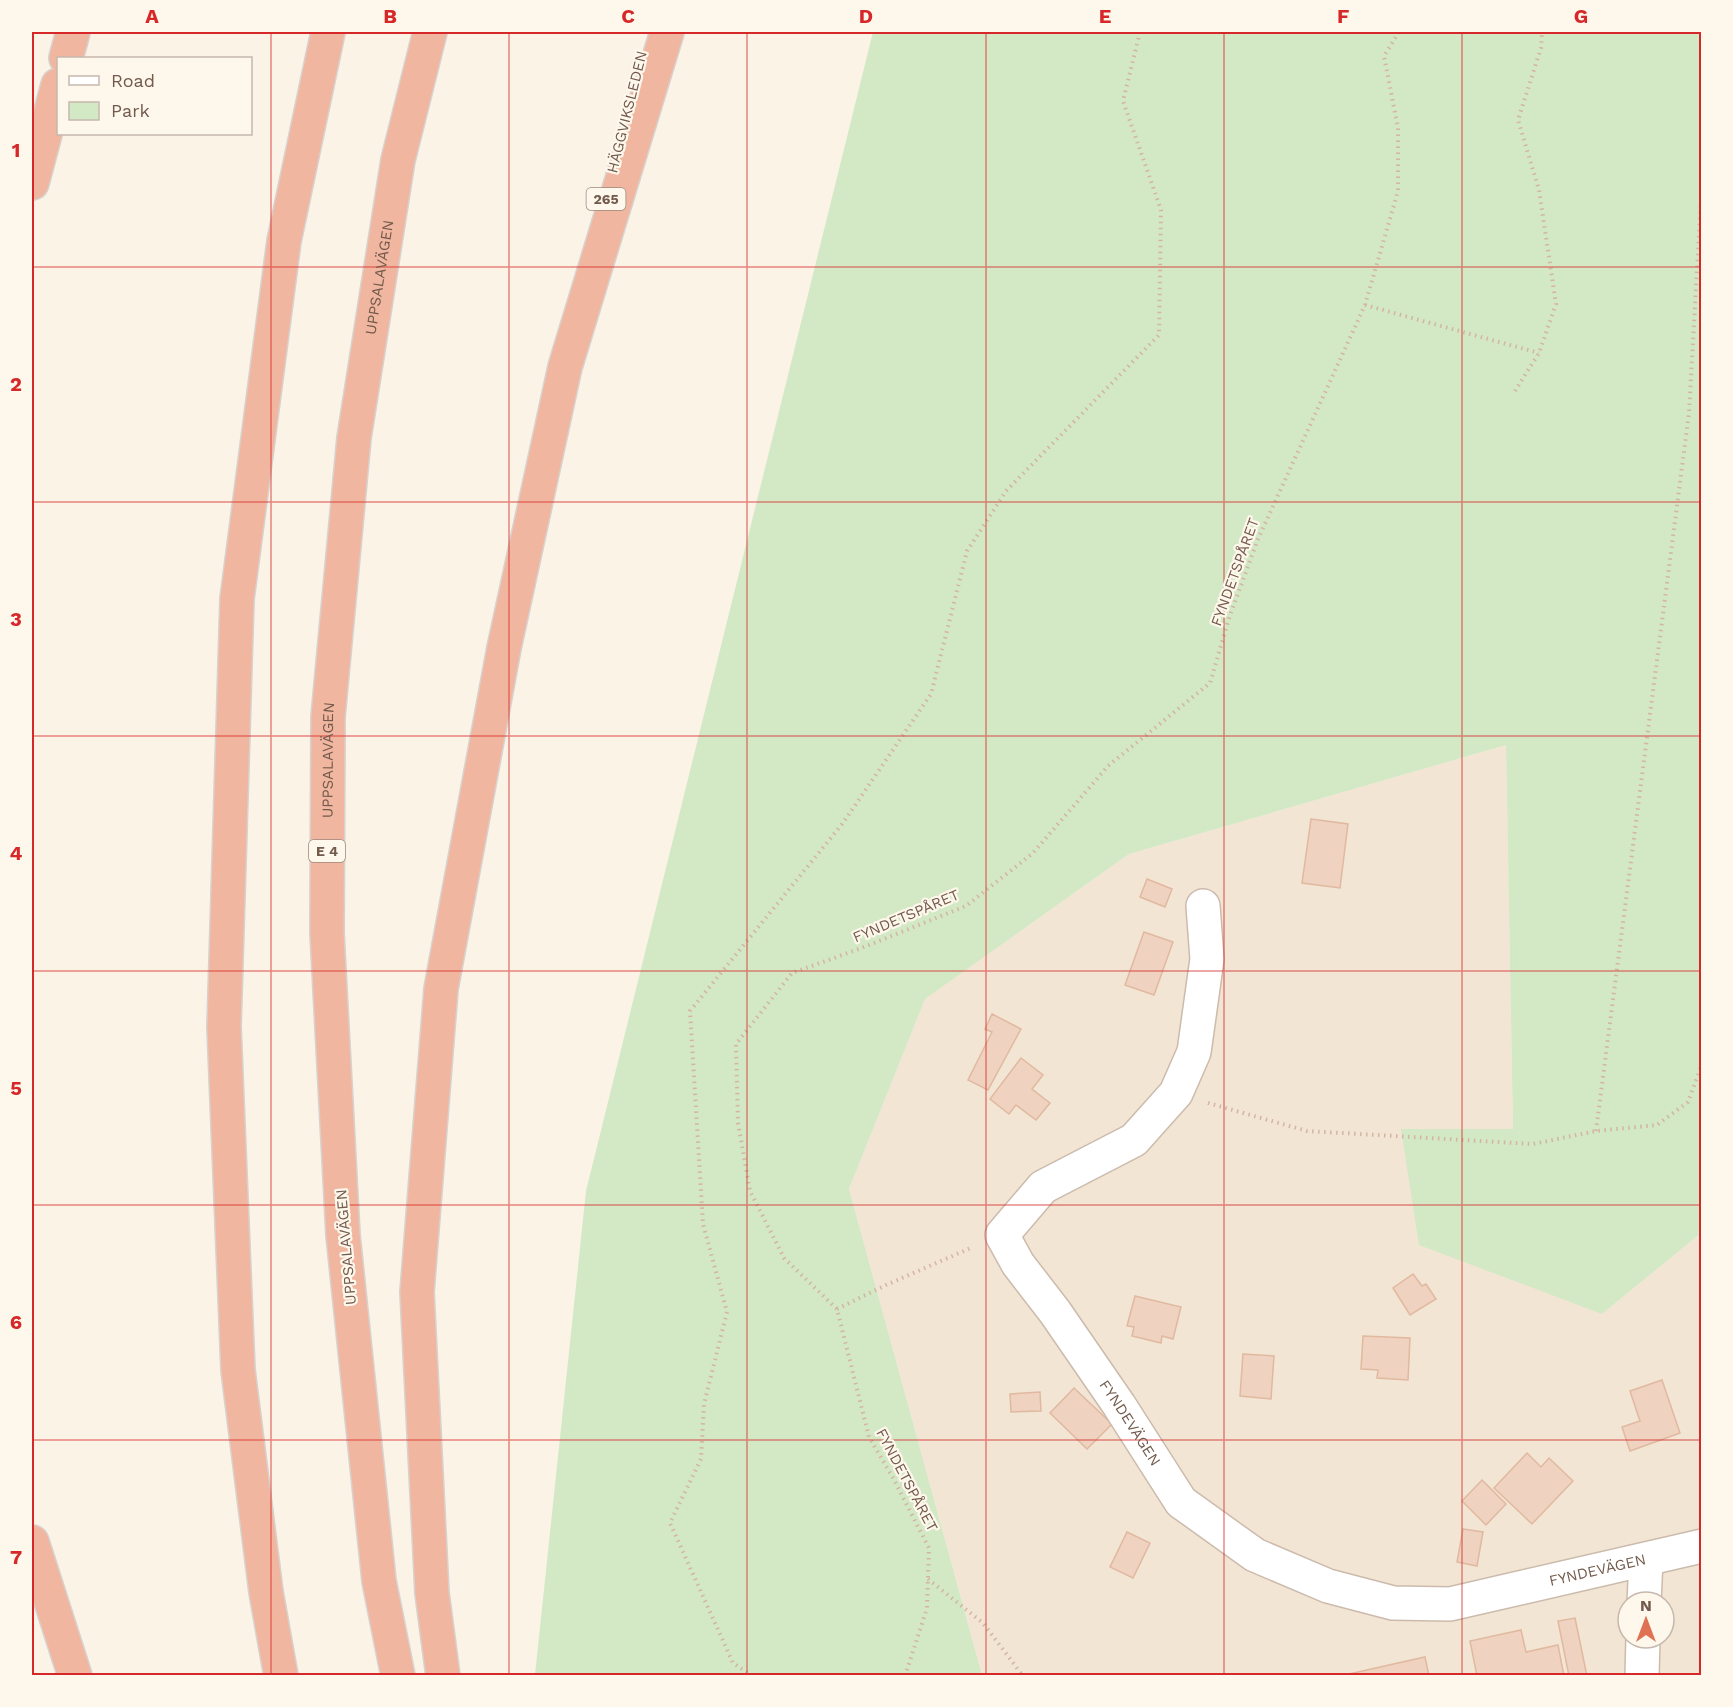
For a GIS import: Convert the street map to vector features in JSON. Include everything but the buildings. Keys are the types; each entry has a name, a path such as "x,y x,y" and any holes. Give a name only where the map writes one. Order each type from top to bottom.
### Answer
{"highway":[{"path":"66,57 73,32"},
{"path":"280,1676 266,1592 238,1370 224,1016 237,599 284,241 328,32"},
{"name":"UPPSALAVÄGEN","path":"398,1676 379,1581 343,1235 327,933 328,717 354,438 398,160 430,32"},
{"name":"HÄGGVIKSLEDEN","path":"565,367 646,32"},
{"path":"443,1676 432,1593 417,1292 441,989 504,648 565,367 667,32"},
{"path":"32,183 57,89"},
{"path":"32,1542 75,1676"}],"street":[{"path":"1002,1235 1043,1187 1134,1140 1176,1093 1194,1052 1207,959 1203,906"},
{"name":"FYNDEVÄGEN","path":"1002,1235 1018,1264 1055,1312 1119,1405 1181,1502 1255,1555 1328,1586 1393,1603 1450,1604 1701,1546"},
{"path":"1645,1590 1646,1560"},
{"path":"1641,1676 1642,1650"}],"path":[{"path":"752,1676 734,1664 670,1523 701,1459 704,1404 727,1312 703,1224 690,1011 843,823 931,694 967,551 1006,491 1159,334 1161,210 1123,101 1140,32"},
{"name":"FYNDETSPÅRET","path":"904,1676 927,1608 929,1548 869,1437 837,1309 784,1258 750,1191 738,1123 736,1044 792,973 859,950 966,906 1033,853 1108,766 1210,683 1229,618 1258,539 1365,305 1398,191 1398,128 1384,56 1399,32"},
{"path":"1515,391 1539,353 1556,304 1539,190 1518,120 1541,48 1542,32"},
{"path":"1596,1131 1689,413 1701,182"},
{"path":"1365,305 1539,353"},
{"path":"1176,1093 1306,1131 1533,1144 1596,1131 1657,1125 1688,1102 1701,1064"},
{"path":"837,1309 886,1285 1002,1235"},
{"path":"928,1579 983,1623 1023,1676"}],"shaded area":[{"path":"1506,745 1513,1129 1602,1314 1701,1233 1701,1675 982,1675 849,1189 925,999 1129,854"}],"green space":[{"path":"873,32 1701,32 1701,1233 1602,1314 1419,1245 1401,1129 1513,1129 1506,745 1129,854 925,999 849,1189 982,1675 535,1675 586,1191"}]}
